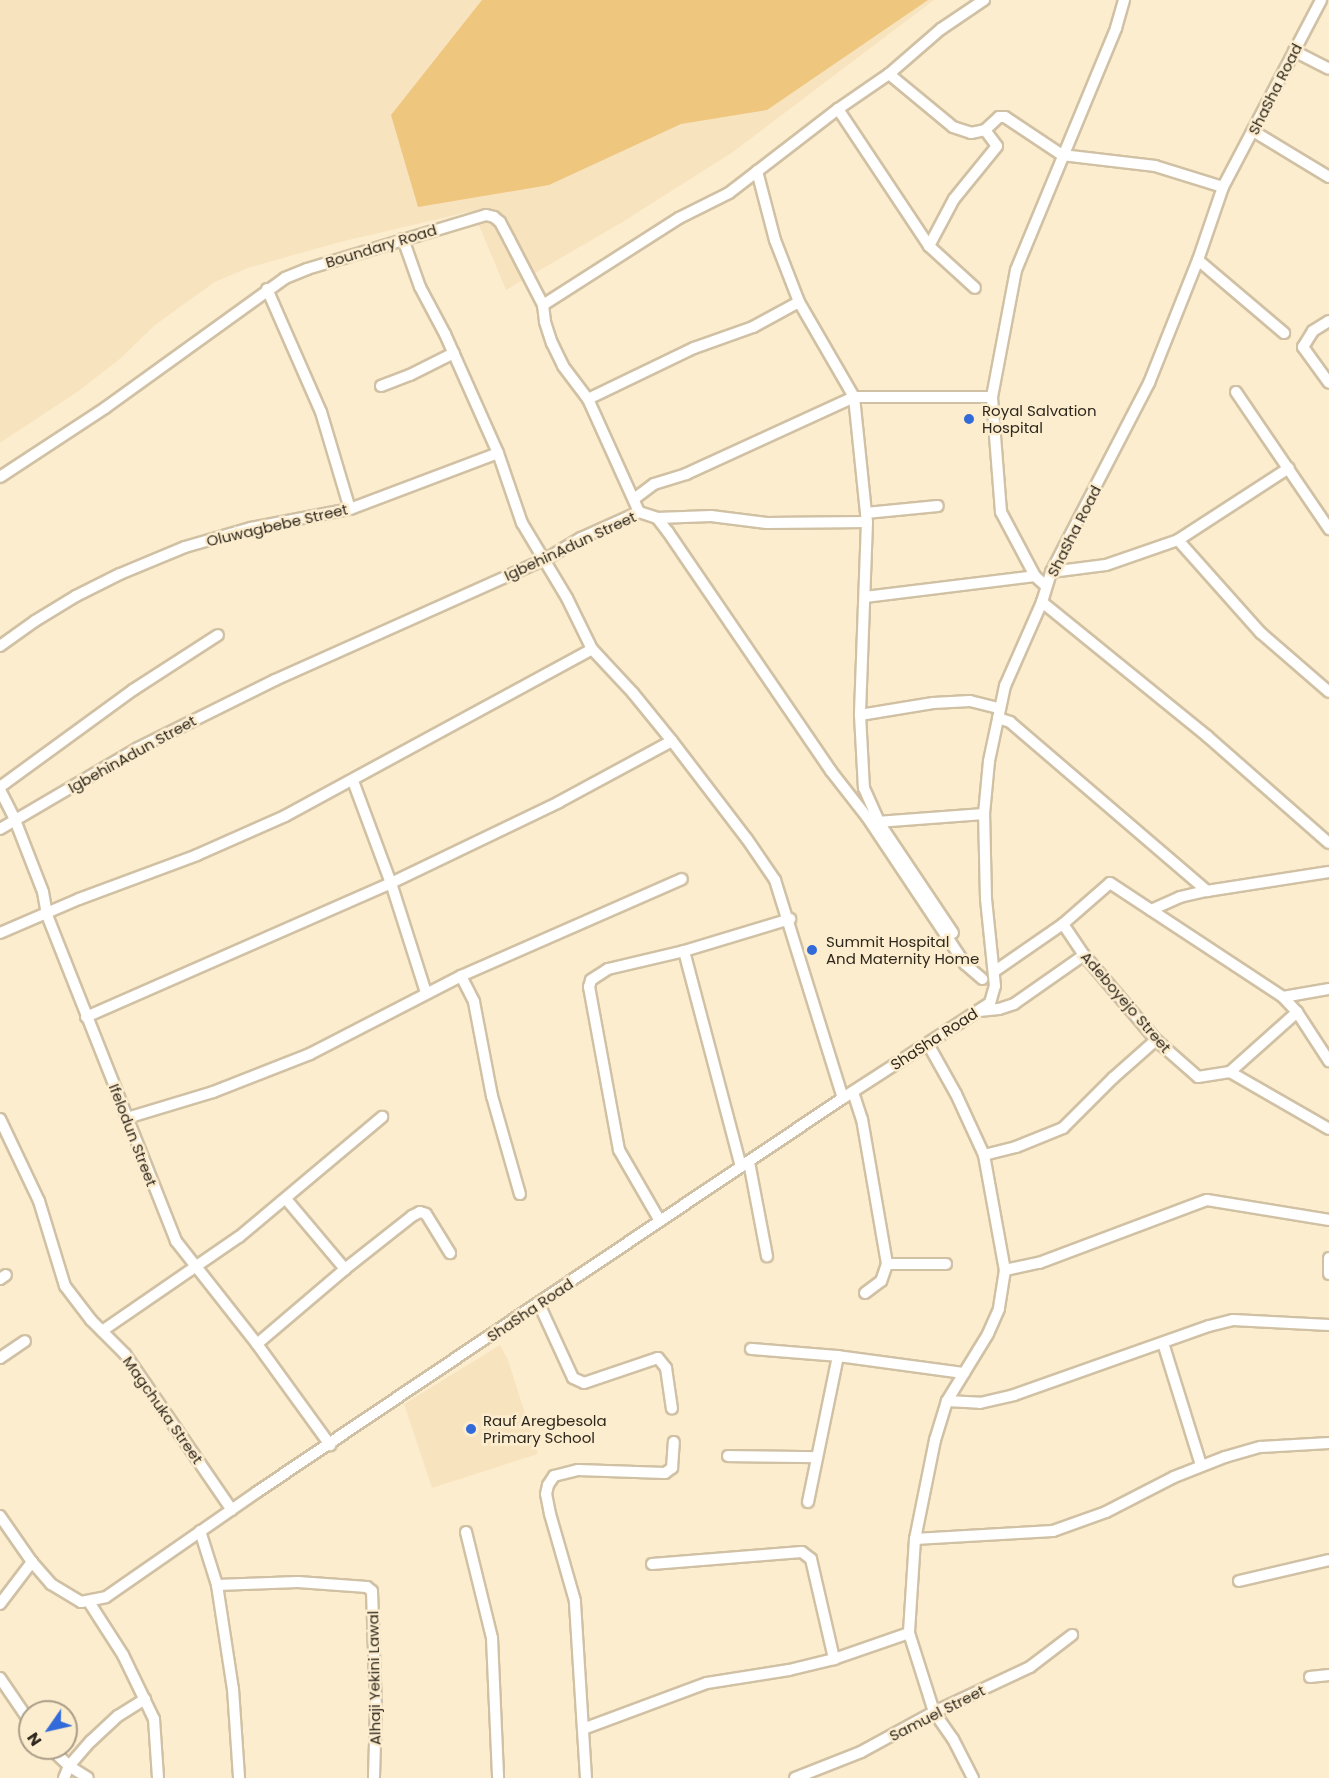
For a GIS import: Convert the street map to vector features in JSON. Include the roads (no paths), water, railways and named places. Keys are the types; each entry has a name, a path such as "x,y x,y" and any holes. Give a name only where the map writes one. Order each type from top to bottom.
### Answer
{"street":[{"path":"543,305 679,218 729,193 838,109 889,74 941,30 984,0"},
{"path":"1046,586 1035,576 1001,512 992,397 1016,270 1116,28 1124,0"},
{"name":"ShaSha Road","path":"89,1602 106,1597 200,1531 660,1221 990,1003 994,996 995,971 986,899 984,814 988,761 1005,686 1042,602 1051,572 1149,383 1198,260 1223,187 1321,0"},
{"path":"1294,51 1329,69"},
{"path":"889,74 953,127 971,133 985,130 999,117 1005,117 1062,155 1155,166 1223,187"},
{"path":"838,109 928,246 975,288"},
{"path":"928,246 954,199 997,146 985,130"},
{"path":"1253,131 1329,177"},
{"path":"758,171 775,240 799,302 854,398 867,518 866,597 860,715 864,788 880,824 937,915 994,996"},
{"name":"Boundary Road","path":"0,477 171,362 267,289 307,269 486,215 494,217 509,239 543,305 545,322 552,344 564,366 588,399 639,512"},
{"path":"403,240 420,287 454,353 498,453 522,523 546,559 592,650 633,693 672,741 775,880 848,1095 861,1119 887,1264 880,1281 865,1293"},
{"path":"1198,260 1284,333"},
{"path":"267,289 321,412 350,509"},
{"path":"588,399 694,348 753,327 799,302"},
{"path":"1329,321 1313,331 1304,347 1329,383"},
{"path":"381,386 410,375 454,353"},
{"path":"1236,392 1329,529"},
{"path":"634,499 654,484 686,474 854,398 992,397"},
{"name":"Oluwagbebe Street","path":"0,646 76,596 120,574 185,547 251,528 350,509 498,453"},
{"path":"1051,572 1106,565 1178,540 1289,468"},
{"path":"657,518 711,516 767,523 867,518 938,506"},
{"name":"IgbehinAdun Street","path":"0,829 138,748 243,696 546,559 581,538 639,512 657,518 831,771 937,915 965,964 982,979"},
{"path":"1178,540 1262,633 1326,684"},
{"path":"866,597 1035,576"},
{"path":"1042,602 1207,736 1329,843"},
{"path":"0,788 134,690 218,635"},
{"path":"0,933 256,829 353,781 592,650"},
{"path":"860,715 933,702 970,701 999,713 1207,891"},
{"path":"86,1017 391,883 559,802 672,741"},
{"path":"353,781 391,883 426,993"},
{"name":"Ifelodun Street","path":"0,788 44,892 47,915 170,1228 196,1267 257,1344 330,1445"},
{"path":"867,817 880,824 984,814"},
{"path":"1151,910 1180,897 1207,891 1329,872"},
{"path":"127,1118 213,1092 310,1054 460,976 682,879"},
{"path":"995,971 1063,924 1110,883 1283,997 1297,1012 1329,1060"},
{"path":"660,1221 619,1150 589,987 596,974 608,969 684,951 790,919"},
{"name":"Adeboyejo Street","path":"1063,924 1084,955 1156,1040 1198,1077 1230,1072"},
{"path":"684,951 745,1165 767,1256"},
{"path":"976,1011 999,1009 1014,1004 1084,955"},
{"path":"460,976 474,1002 492,1096 520,1194"},
{"path":"1283,997 1329,989"},
{"path":"1297,1012 1230,1072 1329,1129"},
{"path":"984,1155 1050,1136 1063,1128 1113,1078 1156,1040"},
{"path":"928,1044 956,1094 984,1155 1005,1270 999,1309 988,1334 947,1401 935,1440 915,1539 909,1633 934,1712 953,1739 973,1778"},
{"path":"102,1330 196,1267 286,1199 382,1117"},
{"name":"Magchuka Street","path":"0,1119 39,1202 65,1286 125,1354 232,1510"},
{"path":"286,1199 345,1269"},
{"path":"1005,1270 1039,1263 1207,1200 1329,1220"},
{"path":"257,1344 400,1223 420,1212 426,1214 450,1252"},
{"path":"1329,1258 1329,1274"},
{"path":"887,1264 946,1264"},
{"path":"539,1304 573,1378 584,1383 658,1358 666,1368 672,1409"},
{"path":"947,1401 980,1402 1014,1395 1233,1320 1329,1325"},
{"path":"0,1358 26,1341"},
{"path":"1163,1343 1202,1465"},
{"path":"751,1349 838,1356 964,1373"},
{"path":"808,1502 838,1356"},
{"path":"586,1778 575,1601 550,1514 546,1494 548,1485 554,1476 578,1470 664,1473 672,1468 674,1442"},
{"path":"915,1539 1053,1531 1106,1512 1202,1465 1262,1447 1329,1443"},
{"path":"728,1456 816,1457"},
{"path":"0,1516 32,1563 63,1593 81,1602 89,1602 123,1655 154,1719 158,1778"},
{"path":"200,1531 218,1585 233,1689 239,1778"},
{"path":"466,1532 492,1638 498,1778"},
{"path":"652,1564 802,1552 811,1559 834,1659"},
{"path":"1239,1581 1329,1560"},
{"path":"0,1604 32,1563"},
{"name":"Alhaji Yekini Lawal","path":"218,1585 298,1582 367,1587 372,1591 376,1709 374,1778"},
{"path":"583,1729 707,1683 789,1670 834,1659 909,1633"},
{"name":"Samuel Street","path":"795,1778 861,1752 934,1712 1030,1667 1072,1635"},
{"path":"1310,1677 1329,1675"},
{"path":"0,1678 18,1704"},
{"path":"64,1778 69,1766 91,1741 118,1716 144,1699"},
{"path":"63,1760 88,1778"}],"place":[{"name":"Royal Salvation Hospital","path":"969,419"},
{"name":"Summit Hospital And Maternity Home","path":"812,950"},
{"name":"Rauf Aregbesola Primary School","path":"471,1429"}]}
